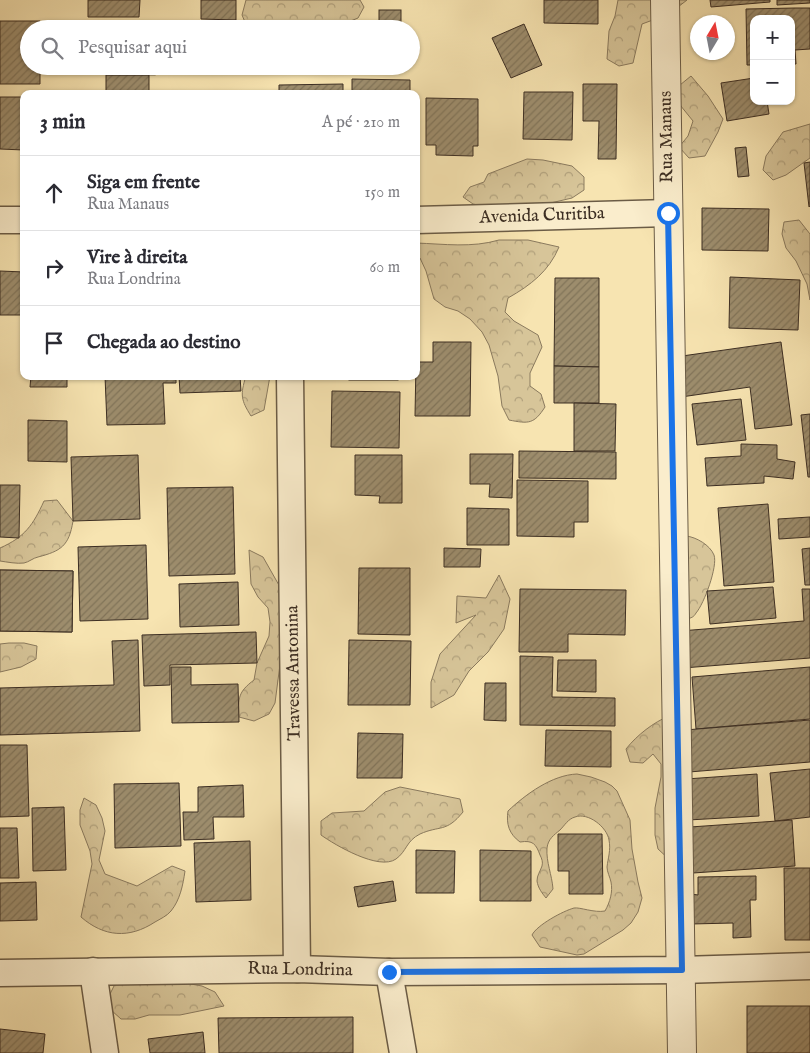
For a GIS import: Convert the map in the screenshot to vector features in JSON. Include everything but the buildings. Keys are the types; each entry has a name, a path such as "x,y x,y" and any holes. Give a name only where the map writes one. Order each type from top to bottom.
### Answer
{"street":[{"name":"Rua Manaus","path":"665,0 682,1053"},
{"name":"Avenida Curitiba","path":"420,220 668,213"},
{"path":"0,220 20,220"},
{"name":"Travessa Antonina","path":"290,380 297,969"},
{"name":"Rua Londrina","path":"0,973 297,969 389,972 682,970 810,966"},
{"path":"93,971 104,1053"},
{"path":"389,972 403,1053"}],"green space":[{"path":"246,0 360,0 364,7 358,18 353,20 244,20 242,15"},
{"path":"618,0 687,0 669,14 642,24 633,63 619,66 607,59 609,31 615,16"},
{"path":"691,76 708,96 723,119 705,156 689,158 679,147 688,136 693,121 676,100 680,85"},
{"path":"810,124 810,158 786,175 773,180 763,170 766,156 783,132"},
{"path":"527,159 572,166 584,177 584,190 572,198 542,205 488,207 473,204 463,197 470,187 484,182 488,174"},
{"path":"799,220 810,234 810,300 807,284 796,261 786,248 782,234 784,222"},
{"path":"528,240 559,247 555,256 538,277 508,298 505,312 514,321 538,335 542,347 530,373 530,386 541,394 545,407 538,417 526,422 509,420 502,406 498,376 489,345 482,332 470,319 458,311 445,307 434,299 420,258 420,243 468,245"},
{"path":"245,380 269,380 264,410 251,416 242,397"},
{"path":"57,500 73,521 69,536 63,546 58,550 24,563 0,561 0,548 22,535 32,524 44,501"},
{"path":"686,536 706,545 712,551 715,560 710,585 703,602 694,615 687,619"},
{"path":"249,550 263,557 284,594 282,649 275,703 269,714 254,721 239,717 239,700 245,688 254,680 257,663 269,636 270,622 268,608 258,597 251,584"},
{"path":"499,575 510,599 504,629 488,652 469,671 454,695 431,708 431,682 440,654 476,615 456,623 457,596 486,598"},
{"path":"24,643 37,646 36,659 21,667 0,672 0,644"},
{"path":"669,716 671,861 658,849 655,835 655,808 661,777 661,764 653,754 643,763 630,762 626,749 646,730"},
{"path":"577,774 605,782 617,791 630,820 632,849 642,898 638,912 631,923 584,954 577,955 540,947 532,935 539,927 551,919 574,908 605,911 610,901 612,889 607,869 610,847 605,830 591,819 580,816 570,819 554,836 547,848 553,889 546,898 539,888 537,881 542,866 542,859 537,848 531,842 520,842 516,839 509,828 507,820 508,811 540,786 558,778"},
{"path":"400,787 460,799 463,812 447,826 427,831 415,837 400,856 388,862 379,862 357,855 321,835 321,821 332,813 364,811 385,792"},
{"path":"84,798 96,805 102,818 105,831 99,860 105,874 137,886 172,866 185,871 179,897 174,907 165,916 136,931 126,933 108,932 99,929 81,917 92,864 90,851 80,825 80,810"},
{"path":"174,981 202,986 215,992 224,1006 180,1015 149,1015 135,1019 121,1019 111,1010 109,996 115,984"}],"route":[{"path":"389,972 682,970 668,213"}]}
